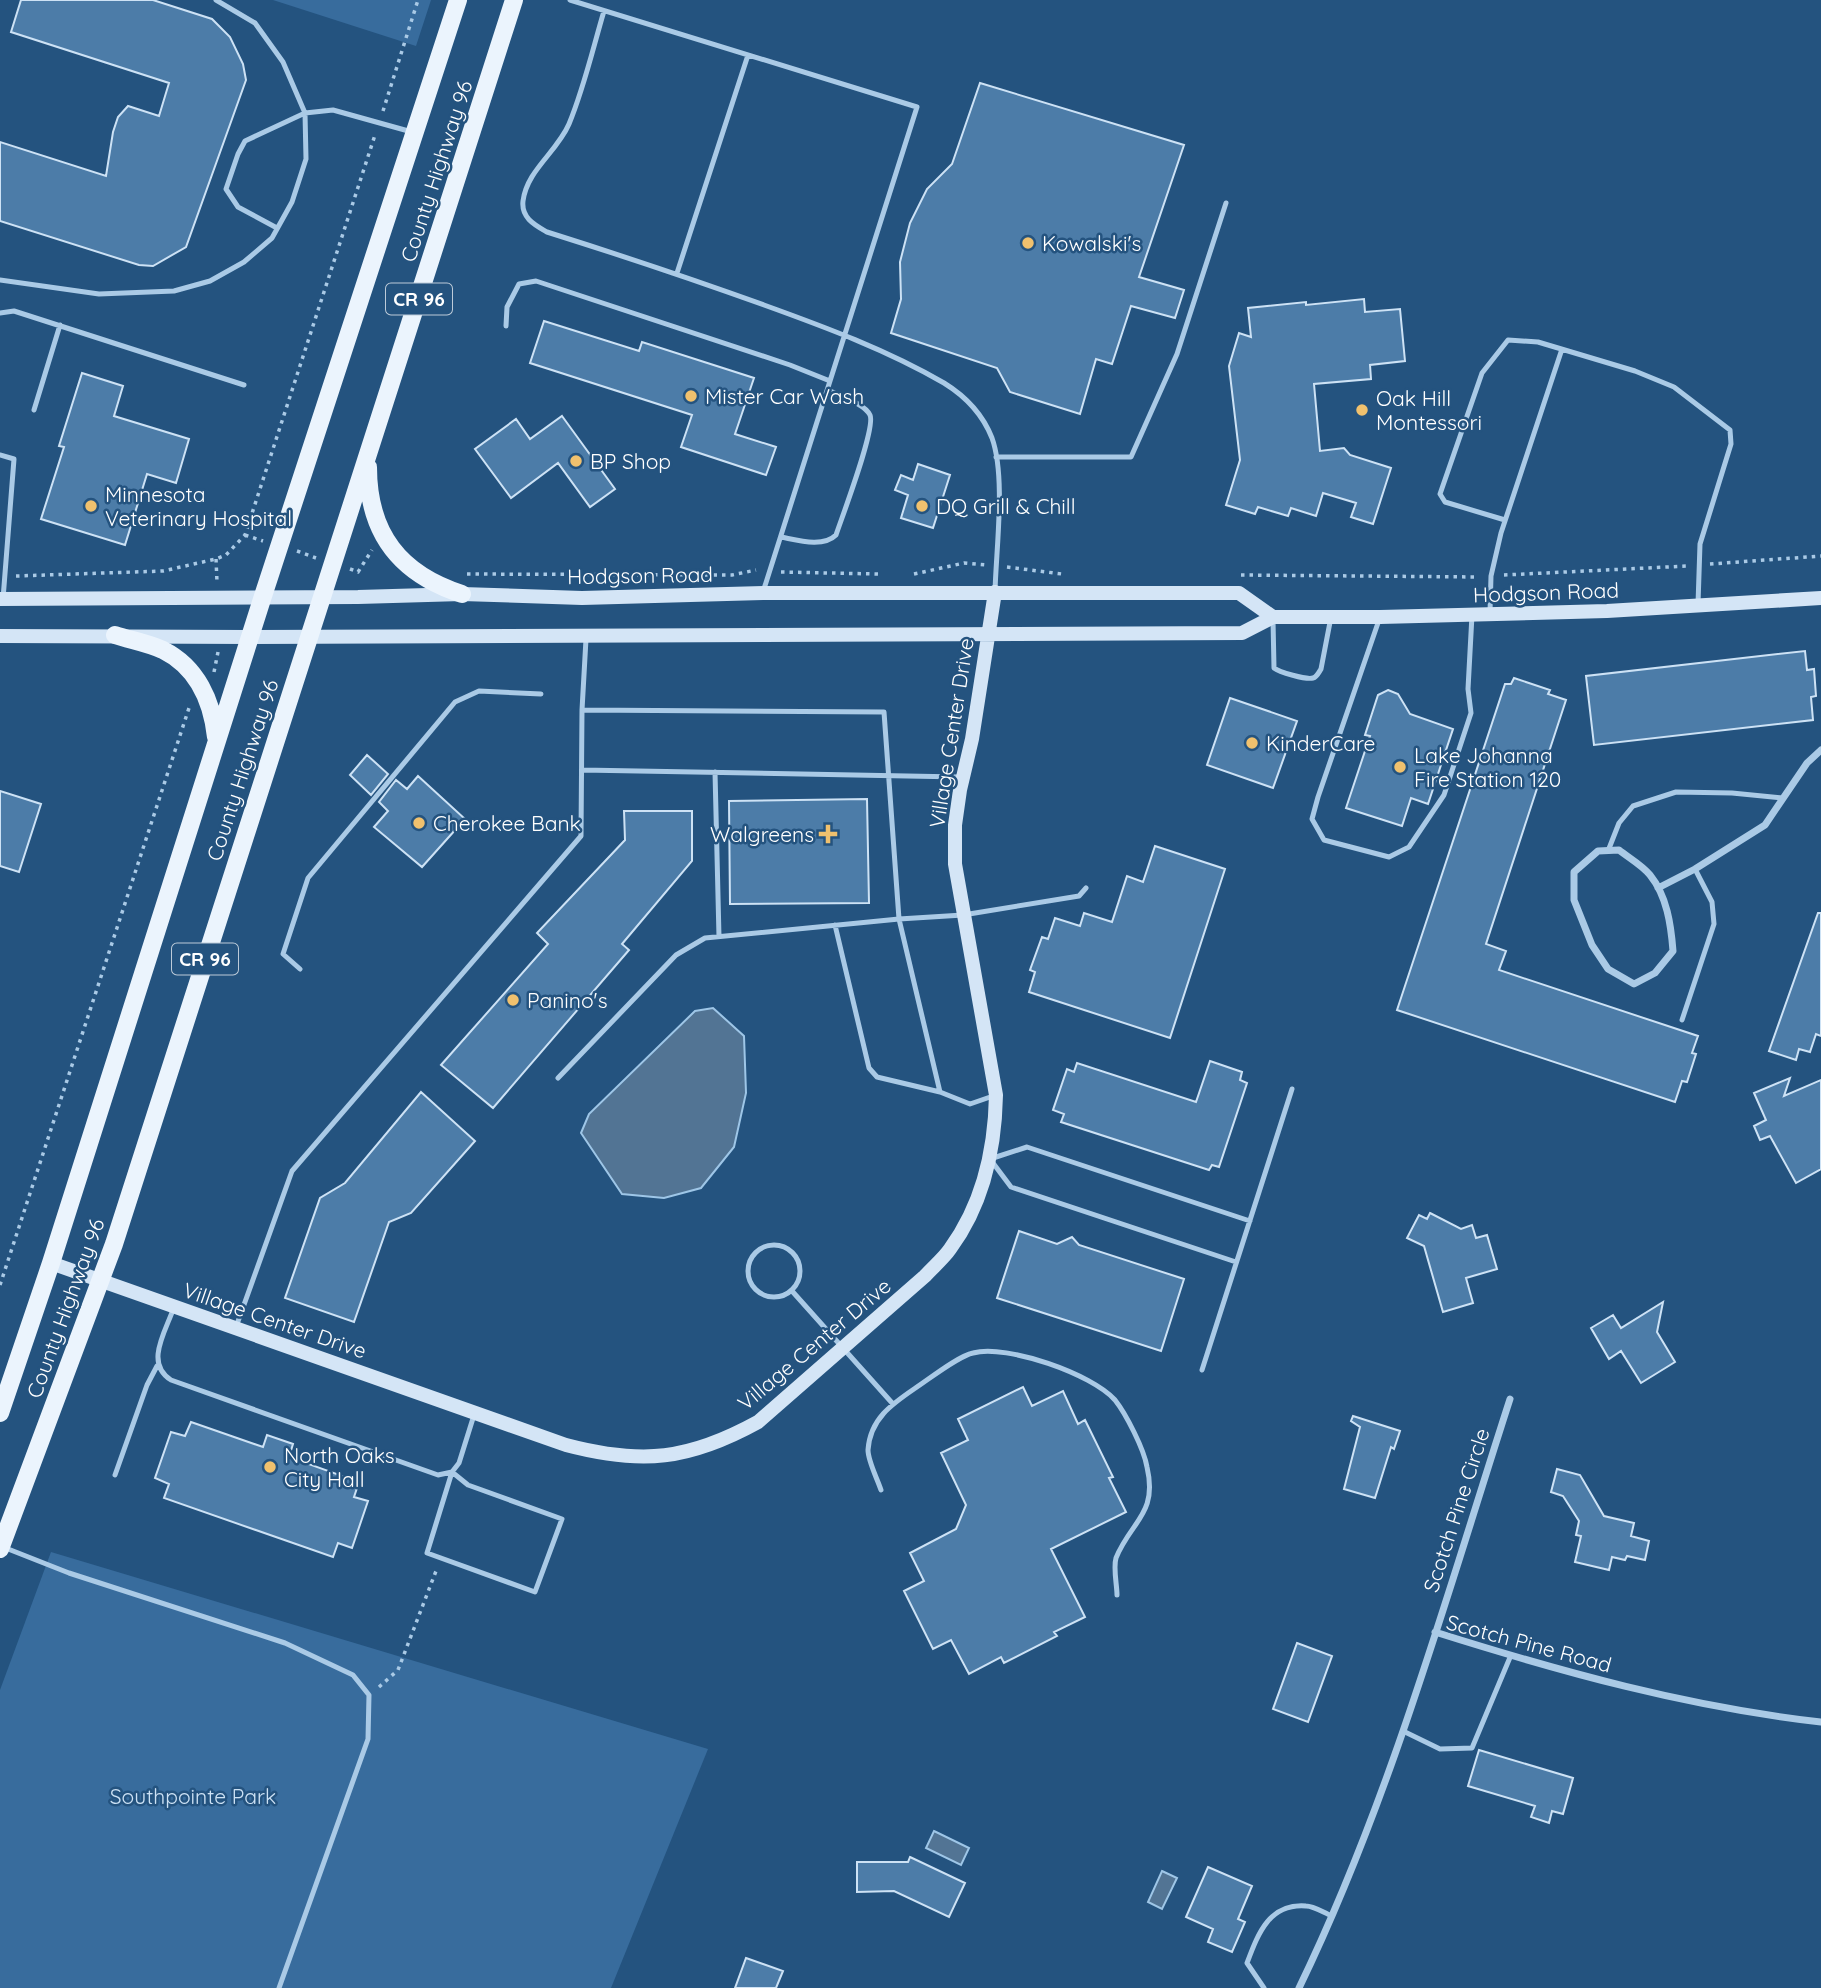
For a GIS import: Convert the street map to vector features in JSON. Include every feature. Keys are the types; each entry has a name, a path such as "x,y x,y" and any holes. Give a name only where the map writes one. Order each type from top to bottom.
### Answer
{"main road":[{"name":"County Highway 96","path":"0,1413 51,1263 263,596 458,0"},
{"name":"County Highway 96","path":"1,1548 101,1282 514,0"},
{"path":"368,456 370,496 375,517 385,538 397,555 415,572 436,586 462,594"},
{"name":"Village Center Drive","path":"51,1263 566,1445 604,1455 638,1458 671,1455 703,1448 758,1422 925,1276 950,1250 967,1223 990,1159 996,1095 963,915 956,864 956,825 995,592"},
{"name":"Hodgson Road","path":"2,599 263,596 321,598 462,594 582,598 763,593 1239,593 1273,617"},
{"name":"Hodgson Road","path":"0,636 1242,633 1273,617 1472,615 1698,607 1821,598"},
{"path":"115,635 163,650 183,664 199,682 208,699 214,718 217,745"}],"street":[{"path":"1658,888 1695,869 1765,825 1807,763 1821,750"},
{"path":"1619,850 1649,873 1658,888 1671,924 1673,951 1655,973 1634,984 1608,969 1592,945 1574,900 1574,872 1598,852 1619,850"},
{"name":"Scotch Pine Circle","path":"1435,1632 1510,1399"},
{"name":"Scotch Pine Road","path":"1299,1988 1370,1824 1435,1632 1614,1685 1697,1703 1821,1722"}],"lane":[{"path":"0,280 99,294 174,291 210,281 244,262 272,238 292,202 306,159 305,113 283,62 255,23 216,0"},
{"path":"570,0 917,107 763,593"},
{"path":"604,11 569,124 529,183 522,202 525,216 532,224 547,232 677,273 846,334 945,384 968,401 982,418 992,439 996,457 998,504 995,592"},
{"path":"677,273 748,55"},
{"path":"277,228 239,207 226,189 237,154 245,141 305,113 333,110 415,133"},
{"path":"996,457 1130,457 1177,354 1226,203"},
{"path":"506,326 507,307 519,284 536,281 790,365 830,381"},
{"path":"0,313 15,311 244,385"},
{"path":"34,410 60,325"},
{"path":"1505,520 1446,502 1440,494 1482,373 1508,341 1538,342 1634,371 1675,387 1730,430 1731,444 1700,544 1698,607"},
{"path":"1489,614 1491,576 1505,520 1562,349"},
{"path":"781,537 813,542 831,541 836,535 871,427 871,417 865,409 828,390"},
{"path":"0,455 14,459 2,599"},
{"path":"1380,617 1312,819 1324,839 1389,857 1409,847 1444,795 1471,713 1468,689 1472,615"},
{"path":"1273,617 1274,668 1279,672 1310,678 1317,675 1321,669 1331,617"},
{"path":"235,1329 292,1171 581,836 582,710 586,635"},
{"path":"300,969 283,954 308,878 455,702 479,691 541,694"},
{"path":"582,710 884,712 899,919 940,1092"},
{"path":"582,770 963,777"},
{"path":"715,772 719,937"},
{"path":"1608,851 1619,824 1633,806 1676,792 1732,793 1782,798"},
{"path":"1682,1020 1714,924 1712,902 1695,869"},
{"path":"558,1078 676,955 705,938 963,915 1079,896 1086,888"},
{"path":"835,925 869,1068 877,1077 940,1092 970,1104 996,1095"},
{"path":"1202,1370 1292,1089"},
{"path":"1236,1262 1011,1187 990,1159 1027,1147 1250,1220"},
{"path":"773,1245 788,1248 798,1260 800,1277 792,1291 775,1298 760,1294 751,1283 749,1266 759,1250 773,1245"},
{"path":"792,1291 893,1404"},
{"path":"115,1475 146,1385 157,1366 157,1356 174,1307"},
{"path":"881,1490 868,1451 873,1432 886,1408 971,1353 1001,1351 1044,1361 1098,1386 1115,1401 1130,1426 1147,1465 1151,1493 1145,1511 1115,1560 1117,1595"},
{"path":"157,1366 163,1375 171,1380 438,1475 452,1472"},
{"path":"452,1472 468,1485 562,1519 535,1592 427,1553 452,1472 459,1463 474,1413"},
{"path":"1,1548 69,1573 285,1643 353,1675 369,1695 368,1739 279,1988"},
{"path":"1403,1731 1440,1749 1472,1748 1511,1656"},
{"path":"1264,1988 1247,1963 1260,1928 1281,1908 1308,1906 1332,1916"}],"path":[{"path":"5,577 163,571 226,555 245,535 418,0"},
{"path":"245,535 358,572 374,546"},
{"path":"1714,564 1821,556"},
{"path":"912,574 964,563"},
{"path":"1502,576 1679,566"},
{"path":"459,573 732,575 753,570"},
{"path":"1038,570 1074,574"},
{"path":"789,572 885,574"},
{"path":"1241,575 1478,577"},
{"path":"214,672 218,651"},
{"path":"0,1285 190,706 187,699"},
{"path":"369,1695 398,1670 441,1559"}],"green space":[{"path":"273,0 431,0 416,46"},
{"name":"Southpointe Park","path":"51,1552 708,1749 611,1988 0,1988 0,1690"}],"shaded area":[{"path":"713,1008 744,1036 746,1093 734,1147 701,1188 664,1198 622,1194 581,1133 589,1114 695,1011"},
{"path":"934,1831 969,1848 961,1865 926,1848"},
{"path":"1162,1871 1177,1878 1162,1909 1148,1902"}],"building":[{"path":"21,0 153,0 212,19 230,37 243,64 246,80 186,247 153,266 139,265 0,221 0,142 106,176 118,117 128,106 159,116 169,83 11,32"},
{"name":"Kowalski's","path":"980,83 1184,145 1139,277 1184,290 1175,318 1131,306 1112,364 1096,359 1080,414 1010,392 997,368 891,333 901,299 900,262 910,223 927,189 952,164"},
{"path":"1364,299 1365,312 1400,309 1405,361 1370,365 1371,379 1314,384 1320,451 1344,448 1350,455 1391,468 1373,524 1351,517 1356,503 1323,493 1316,516 1291,508 1288,516 1258,507 1255,514 1226,505 1240,460 1229,366 1239,333 1251,337 1248,308"},
{"name":"Mister Car Wash","path":"544,321 639,351 642,342 754,378 735,434 776,447 766,475 681,447 692,415 530,363"},
{"path":"82,373 123,386 114,416 189,439 176,483 147,474 125,545 41,519 64,447 59,446"},
{"path":"562,416 615,489 590,507 558,463 511,498 475,449 516,419 530,439"},
{"name":"DQ Grill & Chill","path":"918,464 950,475 933,528 901,518 908,495 895,490 901,475 913,480"},
{"path":"1805,651 1807,670 1814,669 1816,696 1811,697 1813,720 1594,745 1586,676"},
{"path":"1514,678 1550,690 1548,694 1566,700 1486,944 1506,951 1499,970 1698,1036 1692,1053 1696,1054 1687,1082 1682,1081 1675,1102 1397,1010 1505,684 1511,684"},
{"name":"Lake Johanna Fire Station 120","path":"1388,690 1398,694 1410,714 1453,729 1428,804 1411,798 1402,826 1346,808 1370,736 1365,735 1378,695"},
{"name":"KinderCare","path":"1230,698 1297,721 1273,788 1207,765"},
{"path":"367,755 388,774 371,795 350,775"},
{"name":"Cherokee Bank","path":"418,776 465,819 422,867 374,827 388,811 379,802 396,780 407,789"},
{"path":"0,791 41,804 19,872 0,866"},
{"name":"Walgreens","path":"867,799 869,903 730,904 729,801"},
{"path":"624,811 692,811 692,861 622,944 629,950 493,1108 441,1065 548,944 537,933 625,840"},
{"path":"1155,846 1225,869 1170,1038 1029,992 1035,972 1030,970 1042,937 1048,939 1055,918 1080,926 1084,913 1112,922 1127,876 1143,882"},
{"path":"1818,913 1821,913 1821,1036 1816,1034 1810,1052 1799,1049 1796,1060 1769,1051"},
{"path":"1210,1061 1242,1072 1240,1080 1247,1083 1219,1167 1212,1165 1209,1170 1061,1122 1064,1114 1053,1110 1067,1069 1074,1072 1077,1063 1196,1102"},
{"path":"1790,1078 1784,1096 1821,1080 1821,1169 1796,1183 1770,1136 1760,1140 1754,1126 1766,1120 1754,1093"},
{"path":"421,1092 475,1141 411,1213 389,1222 354,1322 285,1298 320,1198 345,1183"},
{"path":"1430,1213 1461,1229 1472,1225 1476,1238 1487,1235 1497,1269 1466,1278 1473,1303 1443,1312 1424,1246 1407,1238 1419,1215 1427,1219"},
{"path":"1019,1231 1057,1244 1072,1237 1079,1245 1184,1279 1161,1351 997,1298"},
{"path":"1663,1302 1657,1332 1675,1362 1641,1383 1621,1351 1609,1359 1591,1328 1613,1315 1621,1328"},
{"path":"1023,1387 1032,1406 1063,1391 1078,1424 1085,1420 1113,1477 1109,1478 1126,1512 1051,1549 1085,1617 1054,1632 1057,1636 1004,1663 1001,1657 969,1674 951,1640 933,1649 904,1591 924,1581 910,1553 956,1529 966,1505 941,1453 968,1440 958,1419"},
{"path":"1353,1416 1400,1431 1394,1449 1391,1447 1375,1498 1344,1489 1360,1427 1351,1421"},
{"path":"191,1422 263,1447 267,1435 293,1444 289,1457 359,1482 354,1497 368,1501 352,1548 338,1543 333,1557 164,1498 169,1484 155,1478 171,1432 185,1436"},
{"path":"1557,1469 1580,1475 1604,1516 1634,1523 1631,1536 1649,1541 1645,1560 1627,1556 1625,1560 1612,1557 1609,1570 1575,1562 1581,1536 1576,1535 1579,1521 1563,1496 1551,1492"},
{"path":"1297,1643 1332,1656 1308,1722 1273,1709"},
{"path":"1479,1750 1573,1778 1563,1814 1552,1811 1549,1823 1531,1817 1535,1806 1468,1786"},
{"path":"910,1857 965,1883 949,1917 894,1891 857,1892 857,1862 908,1862"},
{"path":"1208,1867 1252,1886 1238,1919 1245,1922 1232,1952 1208,1942 1213,1929 1186,1917"},
{"path":"746,1958 783,1971 776,1988 735,1988"}],"place":[{"name":"Kowalski's","path":"1028,243"},
{"name":"Mister Car Wash","path":"691,396"},
{"name":"Oak Hill Montessori","path":"1362,410"},
{"name":"BP Shop","path":"576,461"},
{"name":"Minnesota Veterinary Hospital","path":"91,506"},
{"name":"DQ Grill & Chill","path":"922,506"},
{"name":"KinderCare","path":"1252,743"},
{"name":"Lake Johanna Fire Station 120","path":"1400,767"},
{"name":"Cherokee Bank","path":"419,823"},
{"name":"Walgreens","path":"828,834"},
{"name":"Panino's","path":"513,1000"},
{"name":"North Oaks City Hall","path":"270,1467"}]}
